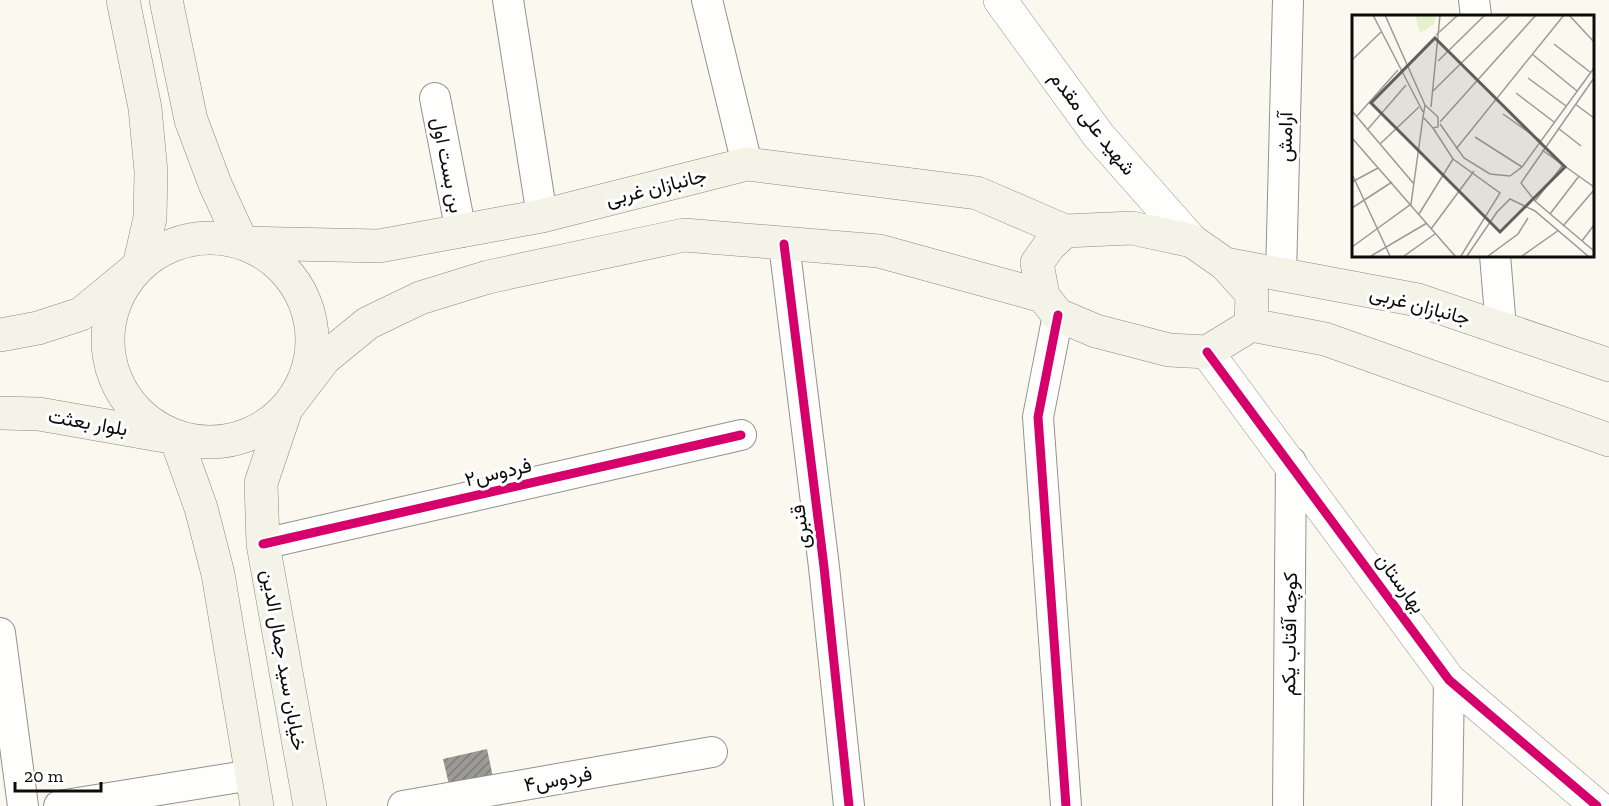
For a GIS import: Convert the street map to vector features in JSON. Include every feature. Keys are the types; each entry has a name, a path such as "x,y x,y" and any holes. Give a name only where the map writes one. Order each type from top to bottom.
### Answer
{"main road":[{"path":"123,0 145,108 152,172 150,218 139,267 118,295 108,328 109,363 122,395 145,421 176,438 205,443 235,440 263,429 286,410 325,358 368,323 420,298 488,277 684,235 879,251 1051,305 1096,331 1169,350 1208,352 1251,325 1325,339 1609,440"},
{"path":"166,0 191,120 215,184 242,243"},
{"name":"جانبازان غربی","path":"242,243 379,246 542,216 747,165 977,193 1065,231"},
{"path":"1051,305 1038,263 1049,246 1065,231 1132,228 1192,241 1225,264 1252,294 1251,325"},
{"path":"0,335 38,328 81,314 161,250 187,240 214,237 242,243 272,258 288,274 295,283 309,314 313,347 304,381 286,410"},
{"name":"جانبازان غربی","path":"1225,264 1418,300 1609,365"},
{"name":"خیابان سید جمال الدین","path":"286,410 261,483 263,544 310,806"},
{"name":"بلوار بعثت","path":"0,412 39,414 176,438"},
{"path":"176,438 201,508 218,574 254,791"}],"street":[{"path":"508,0 542,216"},
{"path":"707,0 747,165"},
{"name":"شهید علی مقدم","path":"1000,0 1099,136 1192,241"},
{"name":"آرامش","path":"1281,274 1288,0"},
{"path":"1474,0 1476,15"},
{"name":"بن بست اول","path":"435,98 460,232"},
{"name":"قنبری","path":"784,244 849,806"},
{"path":"1495,256 1501,328"},
{"path":"1051,305 1038,417 1066,806"},
{"name":"بهارستان","path":"1208,352 1449,680 1597,806"},
{"name":"فردوس۲","path":"263,544 741,435"},
{"name":"کوچه آفتاب یکم","path":"1288,806 1291,462"},
{"path":"0,633 23,806"},
{"path":"1447,806 1449,680"},
{"name":"فردوس۴","path":"403,806 712,752"},
{"path":"59,806 254,791"}],"building":[{"path":"487,749 497,796 454,806 443,759"}],"cycle path":[{"path":"784,244 824,567 849,806"},
{"path":"1058,315 1038,417 1066,806"},
{"path":"1207,352 1449,680 1597,806"},
{"path":"263,544 741,435"}]}
